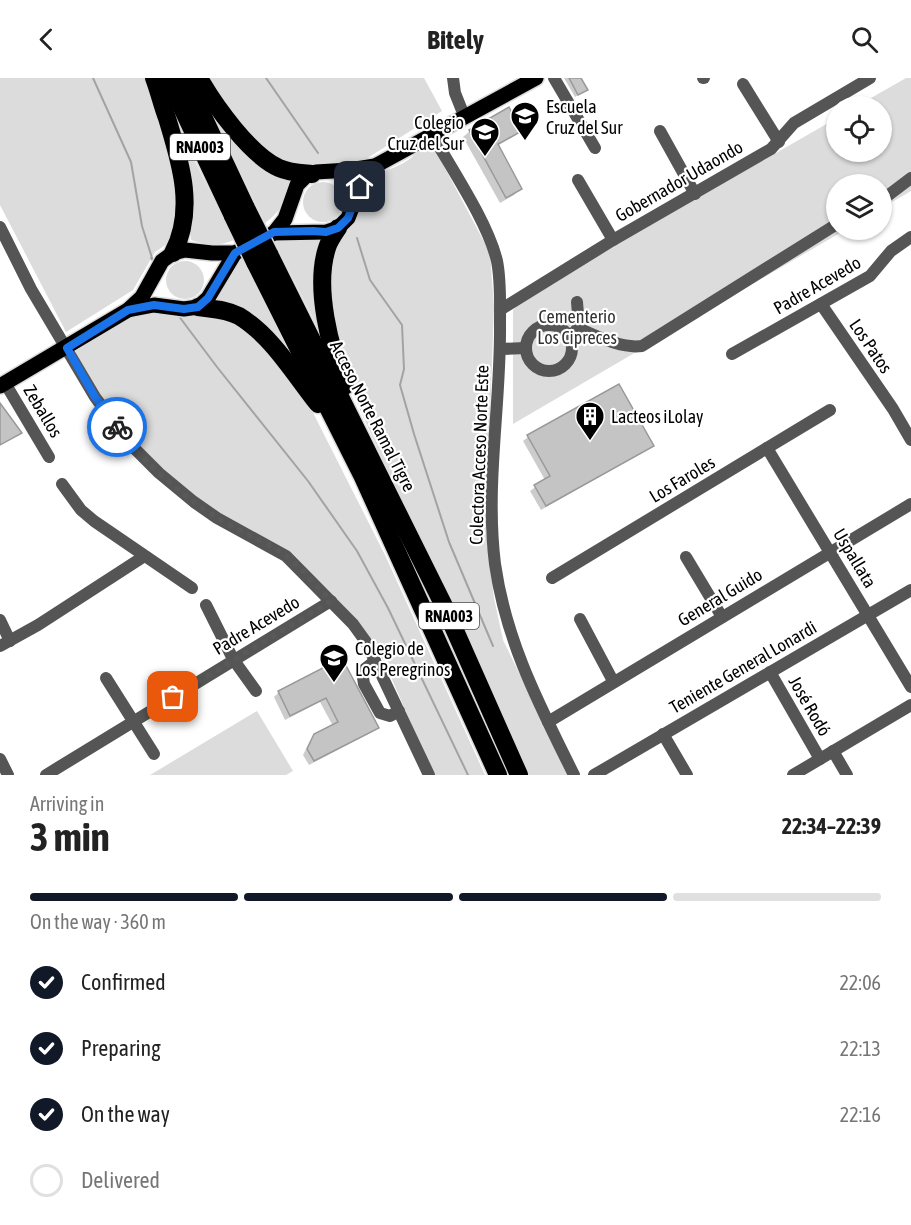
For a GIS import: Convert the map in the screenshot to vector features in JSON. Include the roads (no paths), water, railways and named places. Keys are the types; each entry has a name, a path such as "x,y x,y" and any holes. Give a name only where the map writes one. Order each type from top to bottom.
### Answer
{"highway":[{"path":"154,78 181,165 185,203 182,252"},
{"name":"Acceso Norte Ramal Tigre","path":"168,78 262,258 498,775"},
{"name":"Acceso Norte Ramal Tigre","path":"184,78 240,212"},
{"path":"199,78 217,107 262,156 277,168 289,172 318,173"},
{"path":"338,228 327,246 322,271 323,297 341,377 373,460"},
{"name":"Acceso Norte Ramal Tigre","path":"262,258 373,460 445,608 519,775"},
{"path":"198,307 225,310 238,316 269,342 330,419 363,477"}],"main road":[{"path":"3,385 128,310 142,297 162,261 182,252 235,253 274,232 285,219 297,185 318,173 375,166 536,78"},
{"path":"274,232 326,232 338,228 348,218 360,187 375,166"},
{"path":"318,173 332,173 344,180 351,192 352,205"},
{"path":"292,202 298,220 313,231"},
{"path":"182,252 202,256 210,264 214,282 211,293"},
{"path":"128,310 154,305 178,309 198,307 211,293 235,253"},
{"path":"156,274 158,293 166,303 178,309"}],"street":[{"path":"453,78 455,93 465,118"},
{"path":"554,78 595,148"},
{"name":"Gobernador Udaondo","path":"500,310 613,240 771,149 794,123 851,83 870,78"},
{"path":"743,84 779,142"},
{"path":"660,131 695,194"},
{"name":"Colectora Acceso Norte Este","path":"433,136 492,246 499,274 501,349 493,470 495,564 515,650 574,775"},
{"path":"892,192 911,178"},
{"path":"578,180 613,240"},
{"path":"0,227 31,289 95,397 129,443 159,473 218,518 286,556 353,624 366,642 429,775"},
{"path":"577,302 574,333 572,345 572,353 562,367 555,370 538,369 527,357 525,348 530,334 543,325 558,326 574,333 619,344 642,346 826,231"},
{"name":"Padre Acevedo","path":"732,354 870,276 891,250 911,237"},
{"name":"Los Patos","path":"821,304 893,409 911,440"},
{"path":"501,349 525,348"},
{"name":"Zeballos","path":"3,385 49,457"},
{"name":"Los Faroles","path":"552,578 830,410"},
{"name":"Uspallata","path":"767,448 911,687"},
{"path":"62,483 81,510 94,522 192,588"},
{"name":"General Guido","path":"548,722 911,504"},
{"path":"0,620 5,643 38,625 143,557"},
{"path":"686,557 722,617"},
{"name":"Teniente General Lonardi","path":"594,775 911,590"},
{"name":"Padre Acevedo","path":"46,775 331,601"},
{"path":"206,605 233,659 256,691"},
{"path":"580,619 613,681"},
{"path":"375,661 362,671 364,684 380,713 390,716 399,711"},
{"name":"José Rodó","path":"770,672 820,759"},
{"path":"106,678 154,754"},
{"path":"793,775 911,705"},
{"path":"663,735 687,775"},
{"name":"José Rodó","path":"833,751 847,775"},
{"path":"0,759 8,775"}],"waterway":[{"path":"93,78 131,162 142,226 153,261 151,258"},
{"path":"266,78 318,153"},
{"path":"357,238 370,280 402,325 404,369 400,385 449,542 493,646"},
{"path":"178,315 308,481 357,551 388,608 468,775"}],"place":[{"name":"Escuela Cruz del Sur","path":"525,142"},
{"name":"Colegio Cruz del Sur","path":"485,158"},
{"name":"Lacteos iLolay","path":"590,442"},
{"name":"Colegio de Los Peregrinos","path":"334,684"}],"park label":[{"name":"Cementerio Los Cipreces","path":"577,326"}]}
